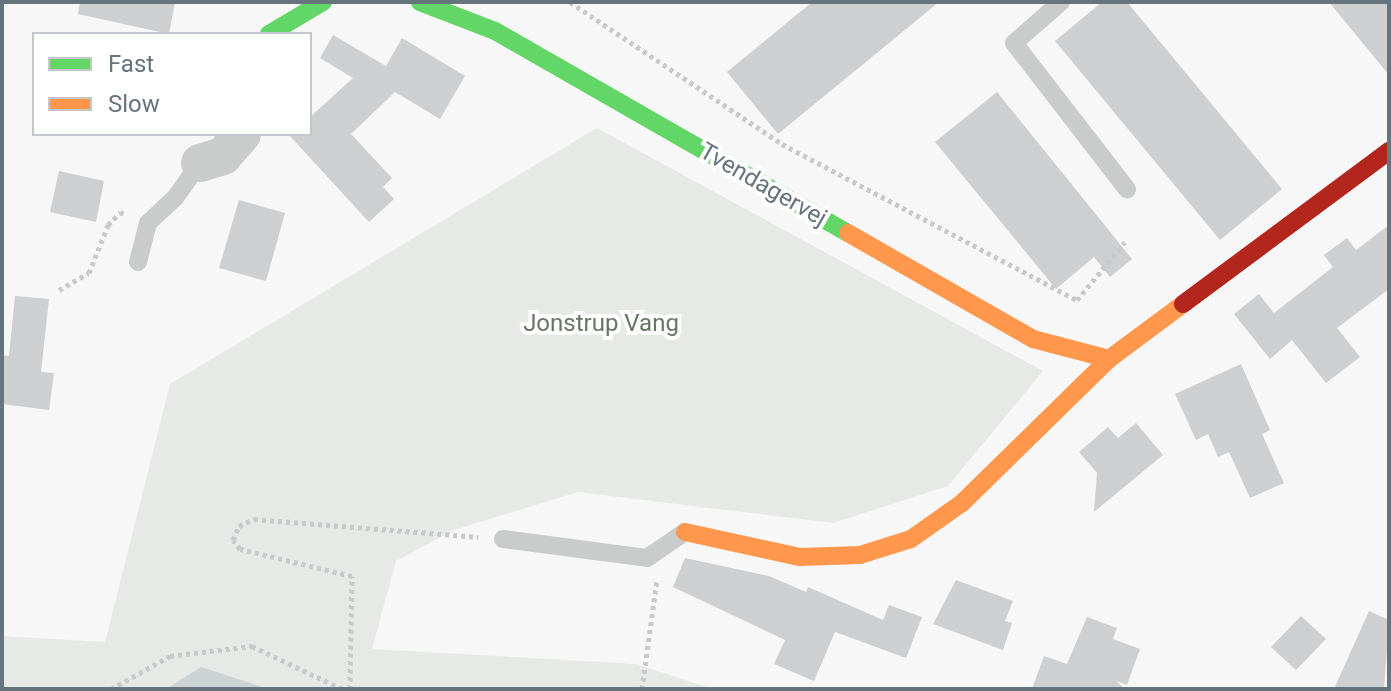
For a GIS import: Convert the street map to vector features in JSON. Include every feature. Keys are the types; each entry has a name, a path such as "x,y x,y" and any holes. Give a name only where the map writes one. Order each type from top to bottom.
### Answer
{"street":[{"path":"272,32 323,2"},
{"name":"Tvendagervej","path":"420,2 495,31 1033,339 1109,359"},
{"path":"200,163 223,156 240,136"},
{"path":"685,532 800,557 860,555 911,539 962,503 1109,359 1389,151"}],"lane":[{"path":"1061,2 1014,43 1127,189"},
{"path":"138,262 148,223 175,198 200,163"},
{"path":"503,539 647,558 685,532"}],"path":[{"path":"570,2 782,144 1077,300 1125,242"},
{"path":"59,290 89,273 108,225 120,212 148,223"},
{"path":"350,689 352,576 240,549 233,540 239,526 254,519 503,539"},
{"path":"642,689 659,585 647,558"},
{"path":"111,689 170,656 252,646 342,689"}],"green space":[{"name":"Jonstrup Vang","path":"597,128 1043,371 948,486 833,523 578,492 454,530 396,561 372,649 636,664 713,689 269,689 201,668 166,689 2,689 2,636 105,642 170,384"}],"shaded area":[{"path":"201,667 269,689 166,689"}],"building":[{"path":"80,2 175,2 169,32 78,14"},
{"path":"812,2 939,2 778,134 727,72"},
{"path":"1102,2 1127,2 1282,189 1220,240 1055,41"},
{"path":"1329,2 1389,2 1389,75"},
{"path":"333,35 386,66 402,38 465,76 440,119 395,92 351,134 392,178 383,187 394,199 369,222 290,136 312,136 312,115 353,78 320,58"},
{"path":"997,92 1132,259 1110,277 1094,257 1056,289 935,142"},
{"path":"59,171 104,181 96,222 50,212"},
{"path":"239,200 285,213 266,281 219,268"},
{"path":"1389,225 1389,289 1337,328 1360,357 1326,383 1292,340 1270,359 1234,314 1259,294 1274,313 1333,267 1324,255 1347,238 1356,250"},
{"path":"15,296 49,299 41,372 54,373 49,410 2,404 2,355 9,356"},
{"path":"1241,364 1270,430 1262,434 1284,483 1250,498 1229,452 1218,457 1208,434 1196,440 1175,394"},
{"path":"1136,423 1163,455 1094,512 1097,473 1079,452 1108,427 1118,438"},
{"path":"685,558 769,576 806,592 808,587 883,620 889,605 922,617 906,658 835,632 814,681 774,664 785,640 673,587"},
{"path":"956,580 1013,601 1005,621 1012,623 1003,650 933,624"},
{"path":"1369,611 1389,620 1384,689 1334,689"},
{"path":"1301,616 1326,639 1296,670 1271,647"},
{"path":"1087,617 1117,628 1113,639 1140,649 1127,685 1116,681 1125,689 1032,689 1044,656 1067,664"}],"traffic: fast":[{"path":"272,32 323,2"},
{"path":"420,2 495,31 848,233"}],"traffic: slow":[{"path":"848,233 1033,339 1109,359"},
{"path":"685,532 800,557 860,555 911,539 962,503 1109,359 1183,304"}],"traffic: jam":[{"path":"1183,304 1389,151"}]}
